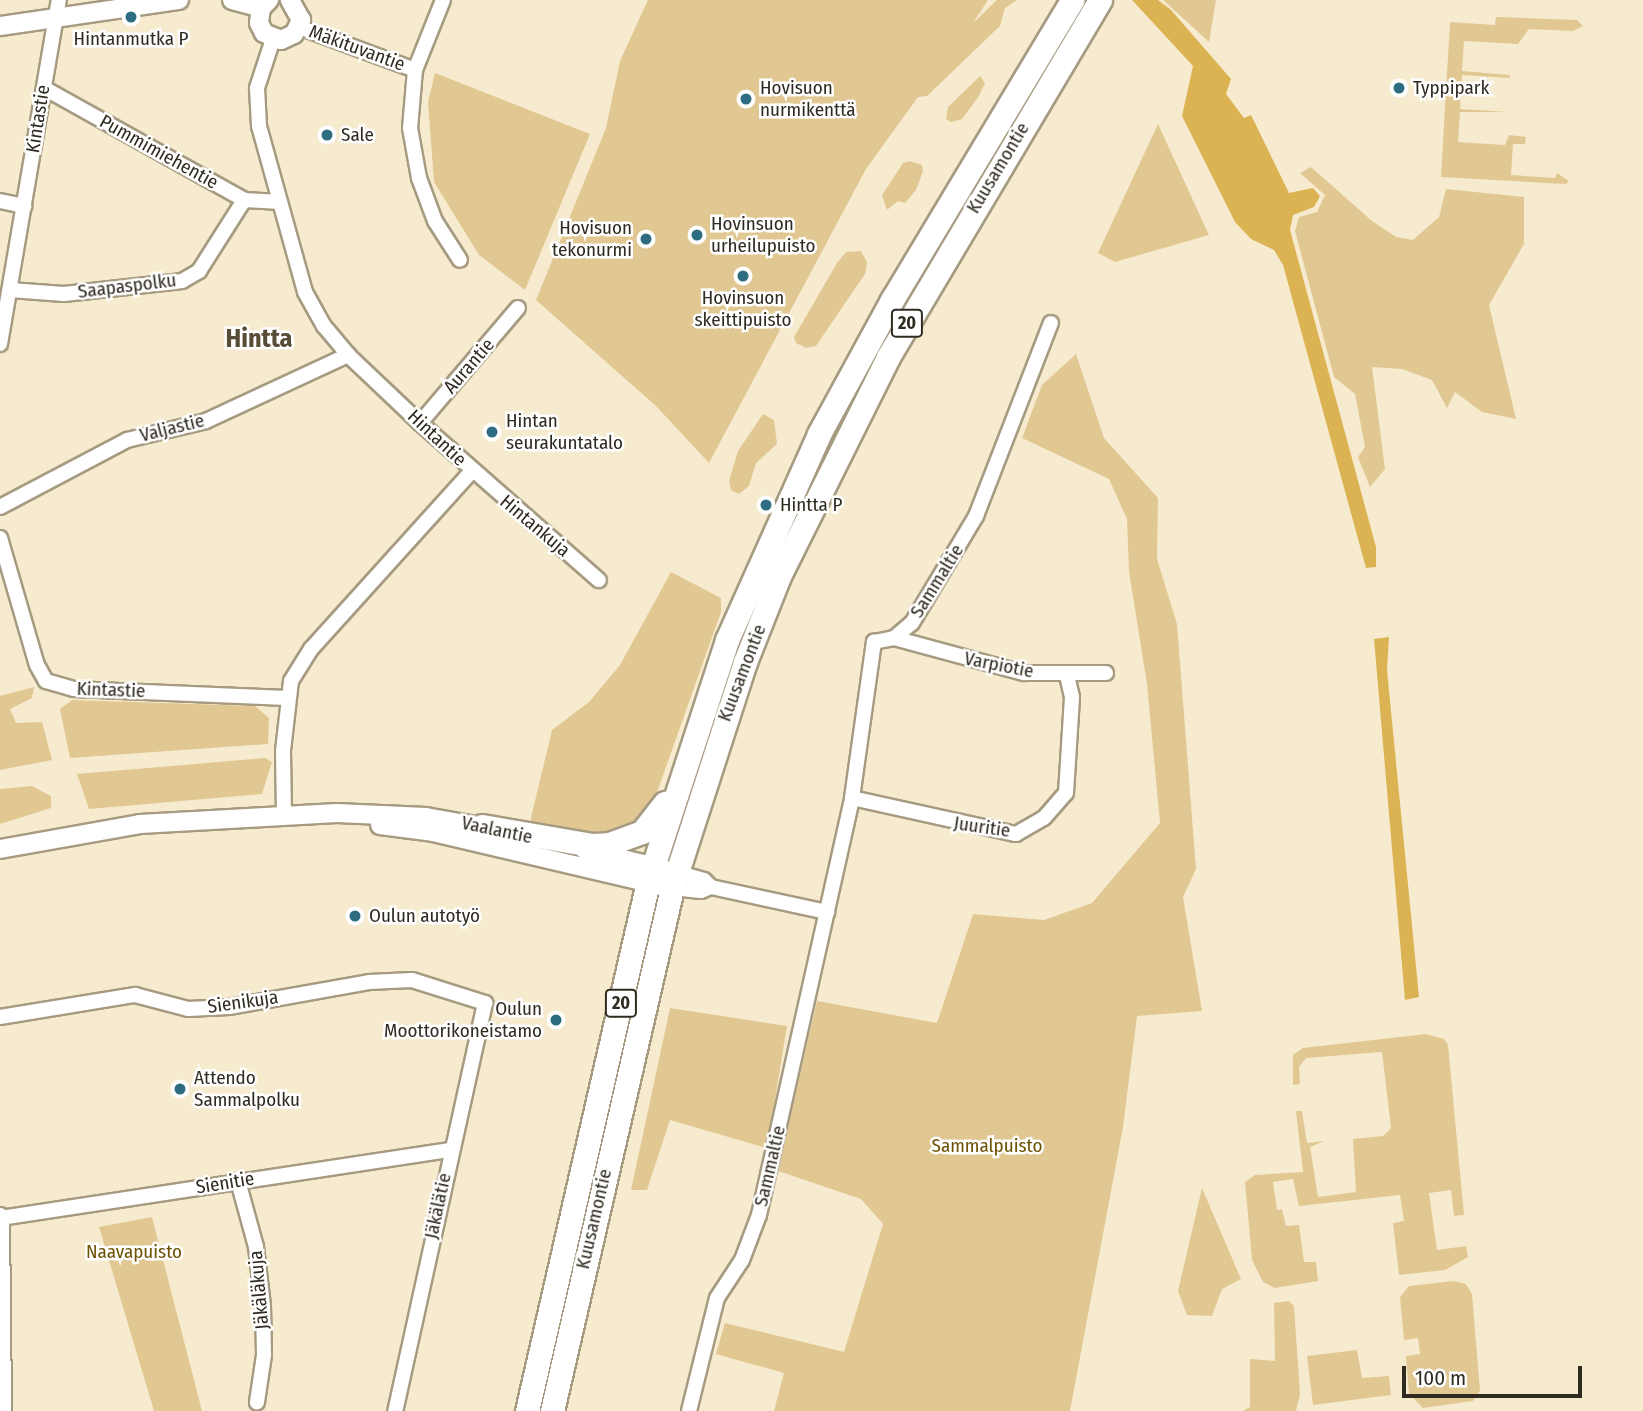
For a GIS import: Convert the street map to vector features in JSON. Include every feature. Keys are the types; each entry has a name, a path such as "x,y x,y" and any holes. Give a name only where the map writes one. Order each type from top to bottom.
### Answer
{"highway":[{"name":"Kuusamontie","path":"527,1411 651,874 676,790 727,640 819,434 912,264 1072,0"},
{"name":"Kuusamontie","path":"552,1411 674,880 745,662 828,474 961,228 1100,0"},
{"path":"482,826 592,845 618,842 642,832 676,790"}],"street":[{"path":"0,26 58,9 179,0"},
{"path":"232,0 265,4 260,27 273,38 288,38 299,27 300,13 292,0"},
{"name":"Mäkituvantie","path":"443,0 415,70 410,128 416,166 435,221 460,260"},
{"name":"Kintastie","path":"0,344 58,9"},
{"name":"Mäkituvantie","path":"299,27 415,70"},
{"name":"Hintantie","path":"273,38 257,88 259,126 277,202 305,292 348,355 472,471 311,649 286,698 284,815"},
{"name":"Pummimiehentie","path":"44,88 244,200 277,202"},
{"name":"Saapaspolku","path":"10,290 64,294 182,281 199,271 244,200"},
{"path":"0,201 24,206"},
{"name":"Aurantie","path":"420,423 519,308"},
{"name":"Sammaltie","path":"689,1411 717,1298 742,1259 759,1215 852,798 874,642 894,638 912,623 976,516 1051,323"},
{"name":"Valjastie","path":"0,507 127,440 206,421 348,355"},
{"name":"Hintankuja","path":"472,471 599,580"},
{"name":"Kintastie","path":"0,538 37,665 46,681 74,689 286,698"},
{"name":"Varpiotie","path":"894,638 994,668 1067,676 1106,673"},
{"name":"Juuritie","path":"852,798 1016,834 1044,818 1066,793 1072,697 1067,676"},
{"name":"Vaalantie","path":"0,849 140,824 284,815 426,817 482,826 674,880"},
{"name":"Vaalantie","path":"314,815 433,832 651,874"},
{"path":"674,880 701,891 711,887 827,912"},
{"name":"Sienikuja","path":"0,1017 135,995 188,1009 229,1007 369,982 412,980 485,1003"},
{"name":"Jäkälätie","path":"395,1411 450,1150 485,1003"},
{"name":"Sienitie","path":"0,1218 450,1150"},
{"name":"Jäkäläkuja","path":"238,1181 256,1247 263,1306 257,1402"},
{"path":"0,1218 2,1411"}],"green space":[{"name":"Hovinsuon urheilupuisto","path":"648,0 988,0 973,23 997,0 1017,0 1005,8 1000,26 927,96 918,97 866,169 709,463 656,406 536,300 606,128 620,61"},
{"path":"1163,0 1216,0 1209,42"},
{"path":"1496,17 1577,20 1583,26 1573,31 1529,29 1518,44 1464,41 1462,71 1510,75 1510,78 1462,75 1460,109 1508,112 1460,112 1458,142 1505,145 1509,135 1526,137 1525,144 1513,144 1511,175 1555,178 1557,173 1569,181 1566,184 1441,177 1450,22 1495,25"},
{"path":"435,73 590,134 525,290 479,255 434,182 428,102"},
{"path":"980,76 985,83 962,119 951,122 946,119 948,107"},
{"path":"1158,124 1209,235 1115,262 1098,253"},
{"path":"910,161 922,165 923,171 916,190 905,203 898,201 887,210 882,195 903,163"},
{"path":"1311,167 1372,221 1396,237 1413,240 1439,217 1446,189 1524,197 1524,244 1489,305 1516,419 1482,412 1455,392 1447,408 1432,380 1402,369 1372,367 1385,469 1370,487 1358,457 1365,447 1355,394 1334,377 1295,231 1299,217 1317,212 1325,195 1300,173"},
{"path":"861,251 867,262 865,274 816,346 806,348 796,343 794,337 837,263 846,252"},
{"name":"Sammalpuisto","path":"1076,354 1104,438 1158,498 1157,559 1177,624 1196,869 1183,897 1202,1011 1137,1016 1123,1127 1070,1411 774,1411 784,1373 716,1354 725,1323 844,1352 883,1224 861,1199 778,1171 817,1001 937,1023 973,914 1044,920 1092,903 1160,823 1147,684 1129,572 1127,519 1109,479 1022,438 1042,385"},
{"path":"763,414 774,420 777,444 756,463 749,486 739,494 731,490 729,481 738,451"},
{"path":"671,572 721,598 721,612 649,815 633,829 597,839 530,822 552,730 589,702 620,665"},
{"path":"34,687 32,698 10,709 16,723 42,722 52,760 0,770 0,696"},
{"path":"72,700 255,706 269,718 268,744 70,758 60,709"},
{"path":"265,758 272,762 262,794 89,809 77,774"},
{"path":"32,786 51,796 51,808 0,824 0,789"},
{"path":"670,1008 787,1026 767,1148 670,1120 647,1190 631,1190"},
{"path":"1426,1034 1444,1039 1448,1045 1464,1215 1454,1216 1451,1190 1429,1193 1437,1250 1466,1246 1468,1257 1445,1270 1399,1275 1393,1223 1404,1221 1400,1195 1299,1206 1293,1179 1273,1182 1277,1210 1282,1209 1286,1226 1299,1225 1304,1262 1316,1262 1318,1281 1275,1288 1263,1282 1252,1260 1245,1182 1255,1175 1303,1172 1296,1111 1302,1111 1307,1143 1324,1141 1310,1147 1318,1197 1356,1192 1353,1139 1383,1136 1391,1128 1382,1052 1306,1058 1299,1067 1300,1084 1293,1085 1293,1055 1303,1048"},
{"path":"1202,1188 1241,1279 1222,1289 1212,1316 1187,1315 1178,1291"},
{"name":"Naavapuisto","path":"152,1217 202,1411 154,1411 99,1227"},
{"path":"1454,1281 1466,1284 1472,1294 1480,1391 1473,1401 1423,1408 1409,1394 1406,1356 1420,1354 1418,1338 1404,1340 1400,1297 1409,1286"},
{"path":"1289,1301 1294,1306 1300,1394 1296,1411 1243,1411 1250,1407 1250,1359 1275,1361 1274,1303"},
{"path":"1357,1350 1362,1378 1389,1376 1391,1395 1313,1405 1307,1356"}],"shaded area":[{"path":"1132,0 1158,0 1171,10 1231,79 1226,94 1244,118 1251,115 1289,193 1313,188 1320,196 1314,207 1293,215 1290,230 1376,547 1376,567 1366,568 1283,265 1274,250 1251,239 1235,222 1182,116 1193,66"},
{"path":"1389,637 1387,670 1419,997 1405,1000 1374,639"}],"place":[{"name":"Hintanmutka P","path":"131,17"},
{"name":"Typpipark","path":"1399,88"},
{"name":"Hovisuon nurmikenttä","path":"746,99"},
{"name":"Sale","path":"327,135"},
{"name":"Hovinsuon urheilupuisto","path":"697,235"},
{"name":"Hovisuon tekonurmi","path":"646,239"},
{"name":"Hovinsuon skeittipuisto","path":"743,276"},
{"name":"Hintan seurakuntatalo","path":"492,432"},
{"name":"Hintta P","path":"766,505"},
{"name":"Oulun autotyö","path":"355,916"},
{"name":"Oulun Moottorikoneistamo","path":"556,1020"},
{"name":"Attendo Sammalpolku","path":"180,1089"}],"district":[{"name":"Hintta","path":"259,339"}]}
